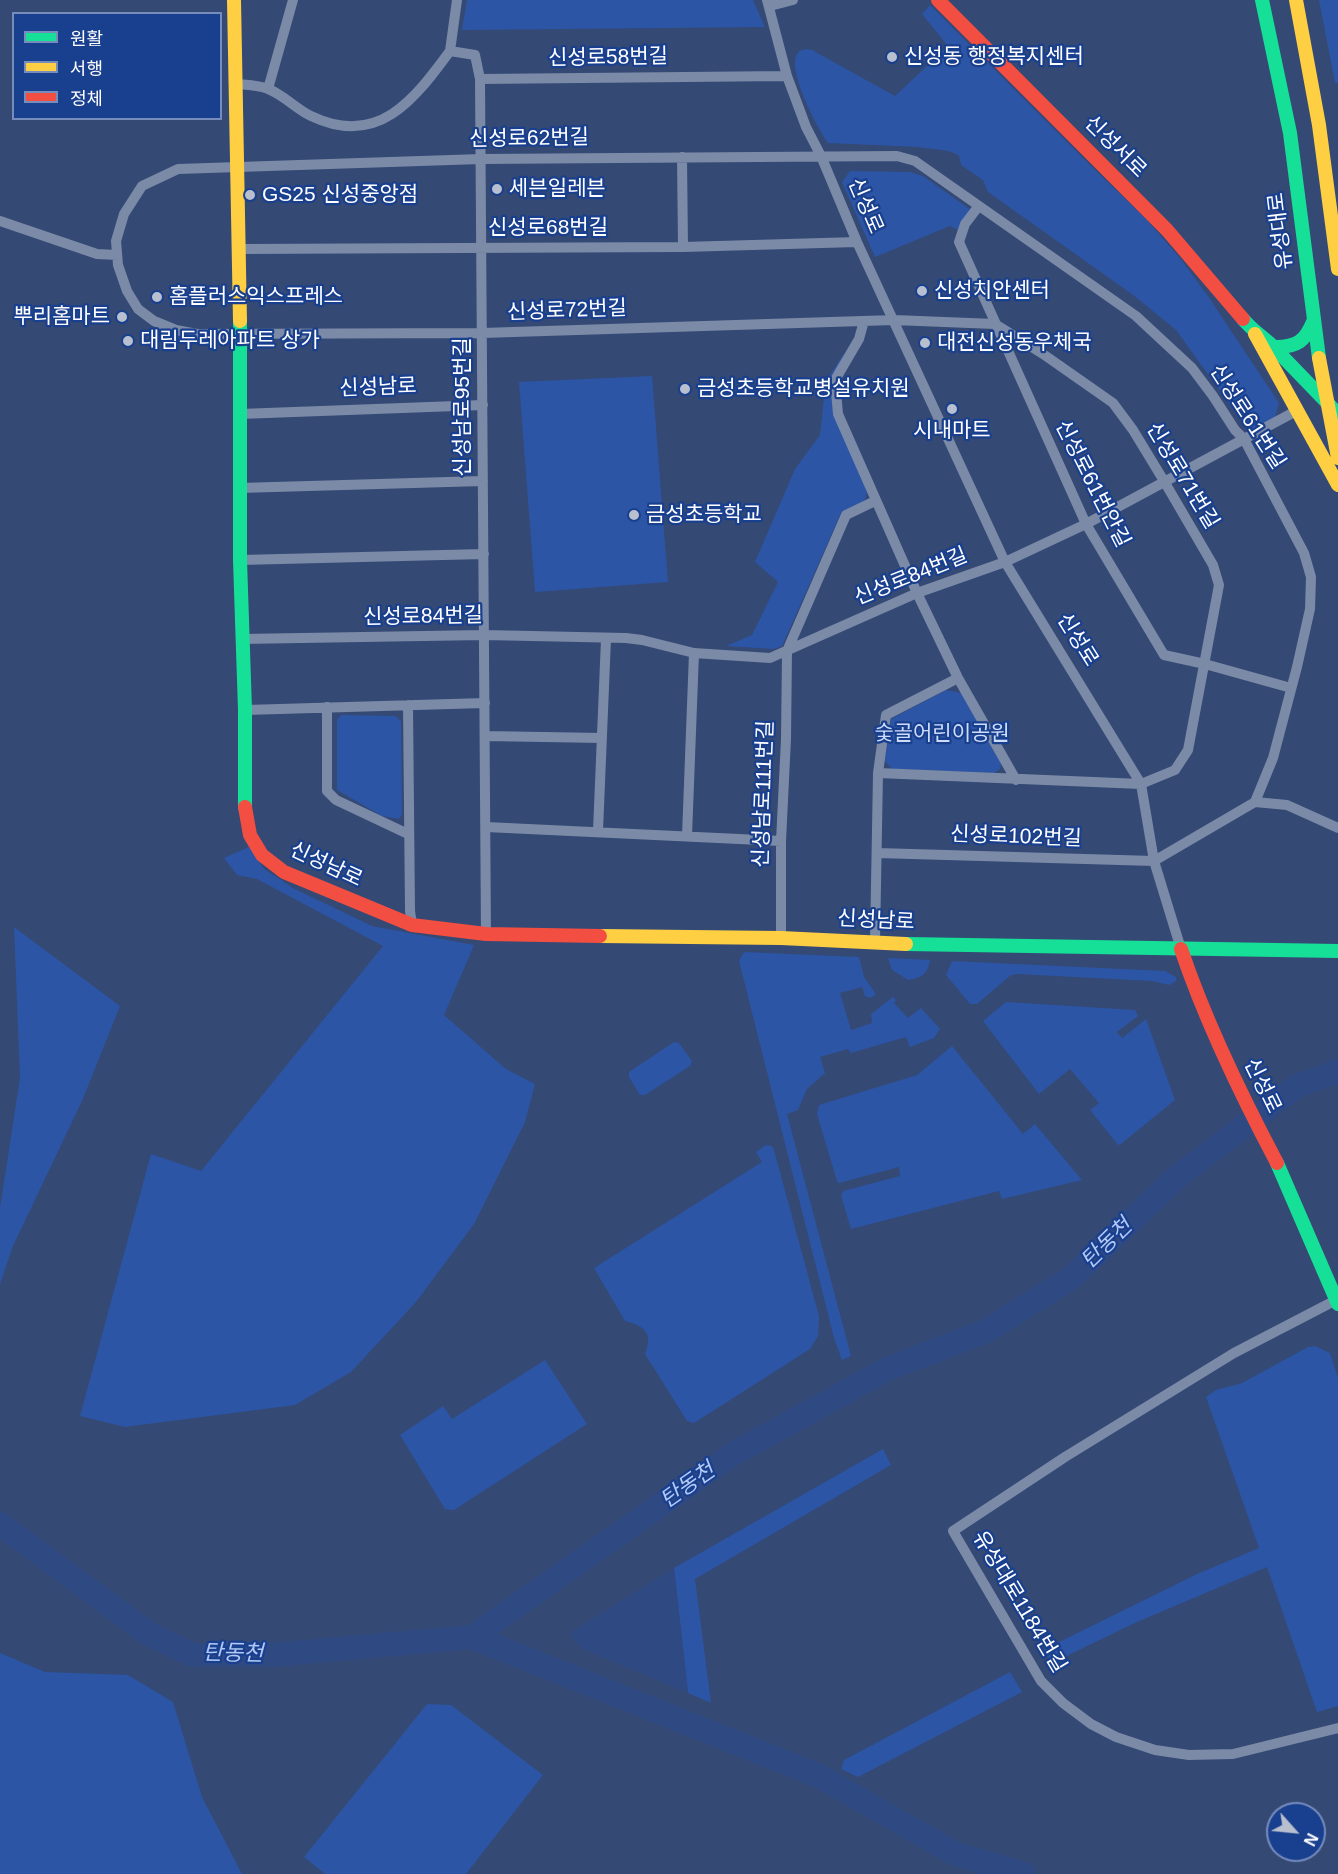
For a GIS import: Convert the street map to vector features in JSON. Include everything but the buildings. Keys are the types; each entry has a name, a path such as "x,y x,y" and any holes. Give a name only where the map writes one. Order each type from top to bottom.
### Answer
{"street":[{"path":"234,0 238,166 178,169 142,186 124,214 116,241 118,265 127,291 138,309 154,321 176,330 197,334 240,335"},
{"path":"268,89 293,0"},
{"path":"236,84 268,89 310,115 334,125 363,125 383,120 407,104 425,85 450,51 457,0"},
{"path":"768,3 793,0"},
{"name":"신성서로","path":"938,0 1167,230 1254,332"},
{"name":"유성대로","path":"1262,0 1290,133 1313,322 1312,407 1334,417 1338,459"},
{"path":"1296,0 1318,124 1338,269"},
{"name":"신성로","path":"768,3 787,76 806,128 822,156 857,242 1005,562 1141,784 1154,861 1195,990 1239,1091 1278,1166 1337,1301"},
{"path":"450,51 475,55 480,79"},
{"name":"신성로58번길","path":"480,79 787,76"},
{"name":"신성남로95번길","path":"480,79 486,934"},
{"name":"신성로62번길","path":"238,166 481,159 822,156"},
{"name":"신성로61번길","path":"822,156 897,156 915,161 1136,316 1192,368 1244,440 1304,553 1311,577 1310,609 1292,688 1273,758 1254,801"},
{"path":"682,157 683,247"},
{"name":"신성남로","path":"238,166 239,489 241,639 245,710 245,812 250,835 262,855 284,872 412,925 486,934 781,938 939,945 1338,951"},
{"name":"신성로61번안길","path":"978,207 965,224 958,242 1086,524 1164,655 1292,688"},
{"path":"0,221 97,254 117,255"},
{"name":"신성로68번길","path":"239,249 683,247 857,242"},
{"name":"신성로71번길","path":"894,320 995,324 1113,403 1133,430 1213,565 1219,585 1188,750 1175,770 1141,784"},
{"name":"신성로72번길","path":"240,335 305,332 482,333 894,320"},
{"path":"864,321 859,339 835,380 838,414 875,501 958,678 1016,780"},
{"path":"1276,347 1299,345 1308,337 1313,322"},
{"path":"1254,332 1276,347 1312,407 1338,485"},
{"path":"1254,332 1266,357 1312,407"},
{"name":"신성남로","path":"240,414 483,405"},
{"name":"신성로84번길","path":"241,639 484,635 642,640 694,653 770,658 917,593 1005,562 1086,524 1164,481 1312,407"},
{"path":"239,489 483,481"},
{"path":"787,651 846,515 875,501"},
{"path":"240,560 484,554"},
{"path":"598,831 606,639"},
{"name":"신성남로111번길","path":"781,938 780,841 786,739 787,651"},
{"path":"687,836 694,653"},
{"path":"875,941 878,772 886,716 958,678"},
{"path":"245,710 485,703"},
{"path":"408,705 408,834 412,925"},
{"path":"327,707 327,791 336,800 408,834"},
{"path":"485,736 602,738"},
{"path":"878,772 1141,784"},
{"path":"1154,861 1254,801 1287,805 1338,828"},
{"path":"486,827 780,841"},
{"name":"신성로102번길","path":"877,853 1154,861"},
{"name":"유성대로1184번길","path":"1337,1301 1234,1353 1065,1457 953,1531 1041,1682 1063,1703 1091,1724 1116,1737 1155,1750 1189,1755 1233,1754 1338,1728"}],"green space":[{"path":"467,0 753,0 765,27 462,30"},
{"path":"1319,0 1338,0 1338,83 1335,83"},
{"path":"930,5 1146,219 1180,258 1279,403 1275,418 1254,428 1246,427 1176,330 1133,295 988,192 983,180 961,165 959,156 955,153 919,147 828,143 815,122 800,88 795,59 800,51 812,50 895,96 948,46 922,14"},
{"path":"850,171 910,172 923,176 971,210 958,230 950,226 875,257 842,182"},
{"path":"845,352 832,382 867,493 864,502 841,513 782,646 774,649 726,646 752,635 778,582 755,562 795,469 820,435 826,381"},
{"path":"652,376 668,582 535,592 519,382"},
{"name":"숯골어린이공원","path":"946,690 961,693 1001,763 1000,769 994,773 892,769 885,761 891,719"},
{"path":"341,715 395,716 401,721 402,815 399,819 382,816 337,790 337,720"},
{"path":"249,847 264,869 293,888 372,926 474,945 444,1015 506,1069 535,1084 525,1122 474,1224 416,1302 351,1372 295,1405 125,1427 80,1416 151,1154 201,1171 383,946 257,879 237,875 224,858"},
{"path":"14,927 120,1006 82,1101 13,1246 0,1284 0,1208 20,1078"},
{"path":"744,952 859,957 864,977 876,994 871,998 865,996 862,987 840,993 851,1030 872,1023 871,1014 893,997 896,1000 894,1003 908,1018 921,1008 940,1029 934,1038 910,1047 906,1037 851,1053 848,1049 820,1057 825,1073 807,1089 798,1110 787,1114 851,1356 842,1360 834,1338 739,961"},
{"path":"888,958 930,960 924,974 908,980 892,970"},
{"path":"952,961 1165,971 1176,977 1176,981 1169,985 1152,981 1017,974 1011,975 977,1004 970,1004 946,975"},
{"path":"1006,1002 1135,1010 1138,1016 1117,1032 1122,1038 1146,1019 1175,1100 1118,1145 1090,1110 1099,1103 1070,1069 1039,1094 983,1021"},
{"path":"674,1042 679,1043 692,1061 690,1066 645,1095 640,1095 629,1077 629,1072"},
{"path":"952,1046 1023,1134 1035,1124 1082,1180 1002,1199 999,1191 851,1229 841,1196 843,1191 900,1176 899,1167 839,1183 817,1114 819,1105 917,1075"},
{"path":"766,1145 772,1146 774,1150 819,1316 818,1336 810,1349 694,1423 687,1421 645,1354 648,1341 646,1332 638,1325 625,1321 594,1268 762,1162 756,1152"},
{"path":"1315,1346 1330,1353 1338,1378 1338,1706 1317,1712 1267,1567 1137,1622 1052,1663 1043,1650 1197,1574 1259,1548 1206,1397 1216,1390 1242,1383 1308,1347"},
{"path":"545,1360 587,1424 454,1510 445,1509 400,1435 443,1406 452,1419"},
{"path":"883,1449 891,1465 695,1579 711,1703 688,1693 674,1568"},
{"path":"0,1653 45,1672 128,1675 173,1702 202,1797 242,1874 0,1874"},
{"path":"1010,1672 1022,1692 858,1777 841,1769 844,1760"},
{"path":"427,1704 451,1705 543,1775 466,1874 325,1874 304,1857"}],"shaded area":[{"path":"674,1568 688,1693 583,1649 574,1641 571,1632"}],"waterway":[{"name":"탄동천","path":"0,1524 149,1634 193,1655 271,1655 472,1637 733,1454 887,1369 986,1331 1071,1278 1177,1177 1297,1086 1338,1071"},
{"path":"472,1637 819,1776 956,1854 1024,1874"}],"traffic: fast":[{"path":"1262,0 1290,133 1319,358"},
{"path":"1243,319 1274,347 1338,414"},
{"path":"240,321 240,560 245,710 245,807"},
{"path":"1276,347 1290,346 1299,342 1307,334 1313,322"},
{"path":"906,944 1338,951"},
{"path":"1277,1163 1338,1304"}],"traffic: slow":[{"path":"234,0 240,321"},
{"path":"1296,0 1319,125 1338,269"},
{"path":"1255,334 1338,485"},
{"path":"1319,358 1338,458"},
{"path":"600,936 781,938 906,944"}],"traffic: jam":[{"path":"938,0 1167,230 1243,319"},
{"path":"245,807 250,835 262,855 284,872 412,925 486,934 600,936"},
{"path":"1181,949 1224,1057 1277,1163"}],"place":[{"name":"신성동 행정복지센터","path":"892,57"},
{"name":"세븐일레븐","path":"497,189"},
{"name":"GS25 신성중앙점","path":"250,195"},
{"name":"신성치안센터","path":"922,291"},
{"name":"홈플러스익스프레스","path":"157,297"},
{"name":"뿌리홈마트","path":"122,317"},
{"name":"대림두레아파트 상가","path":"128,341"},
{"name":"대전신성동우체국","path":"925,343"},
{"name":"금성초등학교병설유치원","path":"685,389"},
{"name":"시내마트","path":"952,409"},
{"name":"금성초등학교","path":"634,515"}]}
